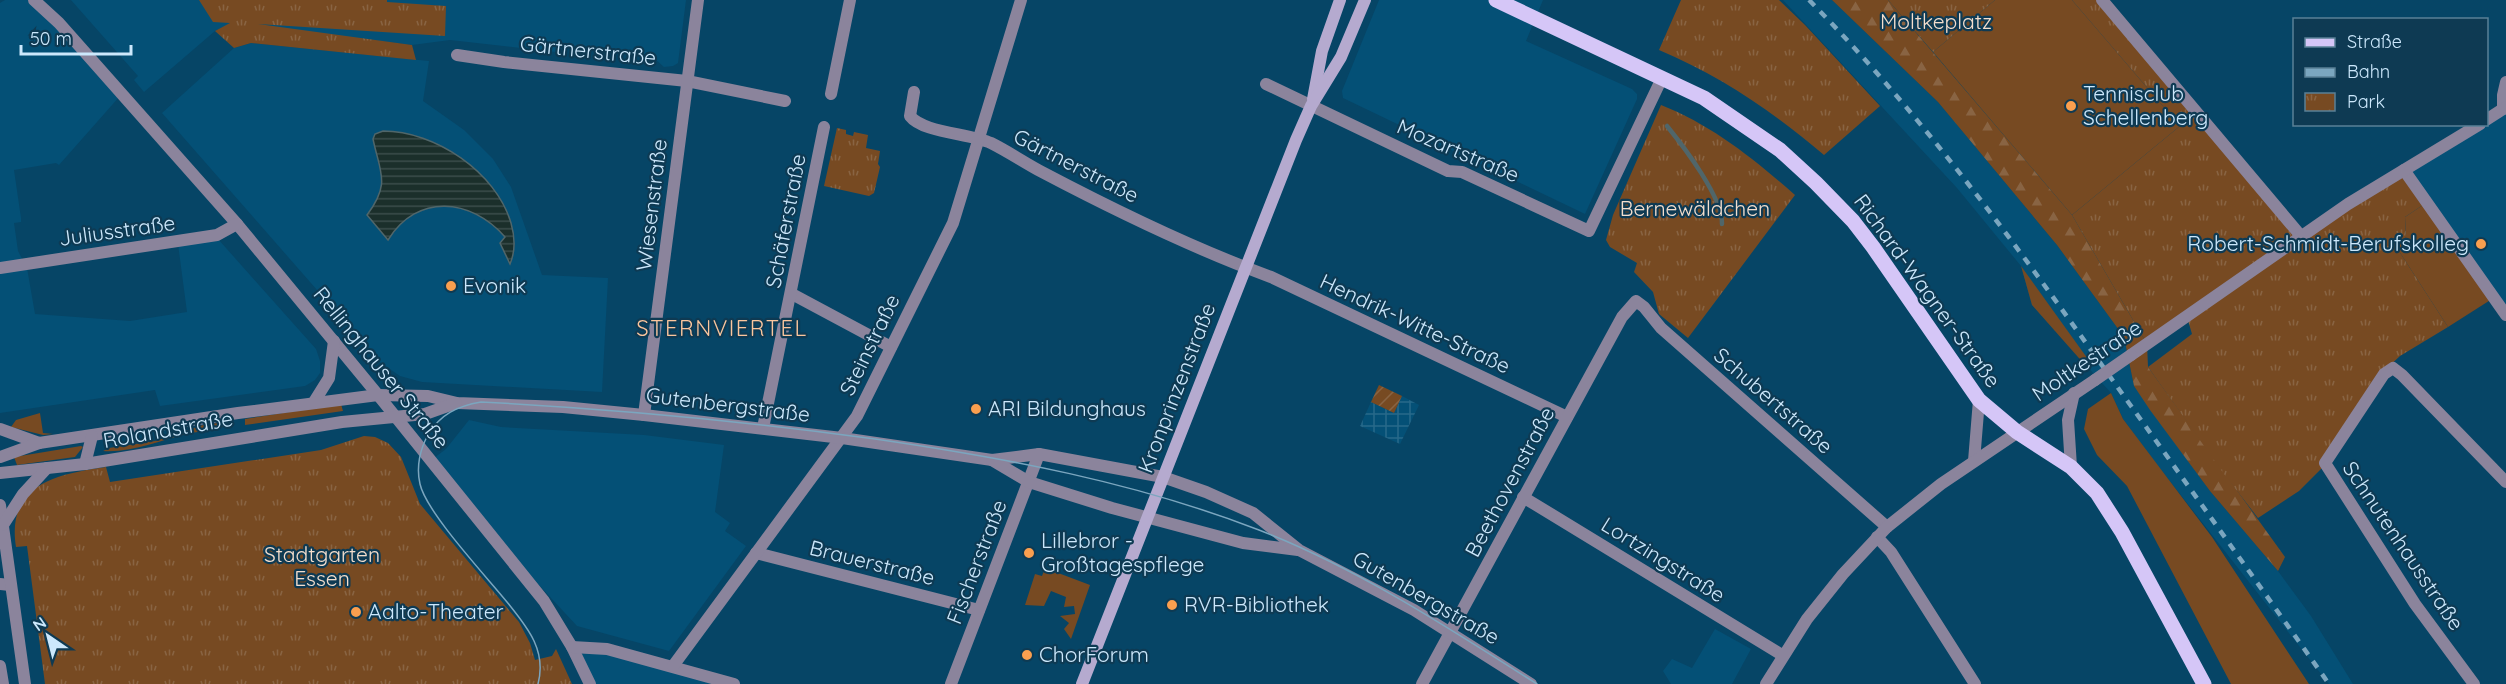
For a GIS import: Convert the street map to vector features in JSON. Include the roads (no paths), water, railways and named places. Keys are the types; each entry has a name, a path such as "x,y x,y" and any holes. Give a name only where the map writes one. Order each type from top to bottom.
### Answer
{"main road":[{"name":"Kronprinzenstraße","path":"1311,106 1322,51 1340,0"},
{"name":"Kronprinzenstraße","path":"1082,684 1311,106 1341,57 1365,0"},
{"name":"Richard-Wagner-Straße","path":"1496,0 1704,98 1744,123 1780,150 1816,183 1853,220 1979,400 2017,432 2071,467 2088,482 2114,517 2204,684"}],"street":[{"name":"Rellinghauser Straße","path":"34,0 58,23 237,224 396,417 544,602 572,646 590,684"},
{"name":"Wiesenstraße","path":"644,415 698,0"},
{"path":"831,94 850,0"},
{"name":"Steinstraße","path":"673,666 857,416 953,223 1021,0"},
{"path":"2103,0 2301,236"},
{"name":"Gärtnerstraße","path":"457,55 504,63 687,81 785,101"},
{"name":"Mozartstraße","path":"1266,84 1448,171 1462,172 1589,231 1662,78"},
{"path":"2488,119 2505,108 2503,95 2506,82"},
{"name":"Gärtnerstraße","path":"914,92 910,116 922,125 978,139 1150,226 1245,268"},
{"name":"Moltkestraße","path":"1766,684 1782,655 1807,619 1843,574 1887,527 1912,505 2301,236 2477,126"},
{"name":"Schäferstraße","path":"763,429 824,127"},
{"path":"2404,170 2506,315"},
{"name":"Juliusstraße","path":"0,268 218,235 237,224"},
{"name":"Hendrik-Witte-Straße","path":"1245,268 1281,281 1568,417"},
{"path":"792,294 891,347"},
{"name":"Beethovenstraße","path":"1422,684 1622,317 1636,301"},
{"name":"Schubertstraße","path":"1636,301 1644,307 1660,328 1887,527"},
{"path":"314,402 329,378 334,341"},
{"name":"Schnutenhausstraße","path":"2474,684 2415,604 2325,463 2388,369 2397,370 2506,482"},
{"path":"2071,467 2068,420 2074,393"},
{"name":"Rolandstraße","path":"0,457 39,443 314,402 378,395 428,396 457,403"},
{"path":"1974,461 1979,400"},
{"name":"Gutenbergstraße","path":"457,403 563,407 644,415 842,438 992,460 1039,454 1163,477 1206,492 1252,513 1299,550 1392,598 1531,684"},
{"name":"Rolandstraße","path":"0,473 85,464 342,422 425,414 457,403"},
{"path":"0,429 39,443"},
{"path":"85,464 92,436"},
{"name":"Fischerstraße","path":"951,684 1039,454"},
{"name":"Gutenbergstraße","path":"992,460 1029,482 1148,517 1243,543 1299,550"},
{"path":"3,525 23,494 47,468"},
{"name":"Lortzingstraße","path":"1523,497 1782,655"},
{"path":"0,505 5,584 25,684"},
{"path":"1877,537 1891,552 1975,684"},
{"name":"Brauerstraße","path":"756,553 979,610"},
{"path":"572,646 607,649 734,684"},
{"path":"0,666 3,684"}],"waterway":[{"path":"1667,126 1710,187 1721,213 1722,224"}],"tram line":[{"path":"538,684 540,660 528,630 433,511 420,484 418,471 420,458 423,446 433,428 450,412 481,402 728,421 875,439 1021,463 1118,485 1212,513 1296,545 1332,562 1402,600 1537,684"}],"railway":[{"path":"1809,0 1891,89 1968,183 2076,329 2329,684"}],"place":[{"name":"Tennisclub Schellenberg","path":"2071,106"},
{"name":"Robert-Schmidt-Berufskolleg","path":"2481,244"},
{"name":"Evonik","path":"451,286"},
{"name":"ARI Bildunghaus","path":"976,409"},
{"name":"Lillebror - Großtagespflege","path":"1029,553"},
{"name":"RVR-Bibliothek","path":"1172,605"},
{"name":"Aalto-Theater","path":"356,612"},
{"name":"ChorForum","path":"1027,655"}],"district":[{"name":"STERNVIERTEL","path":"722,328"}],"park label":[{"name":"Moltkeplatz","path":"1936,22"},
{"name":"Bernewäldchen","path":"1695,209"},
{"name":"Stadtgarten Essen","path":"322,567"}]}
